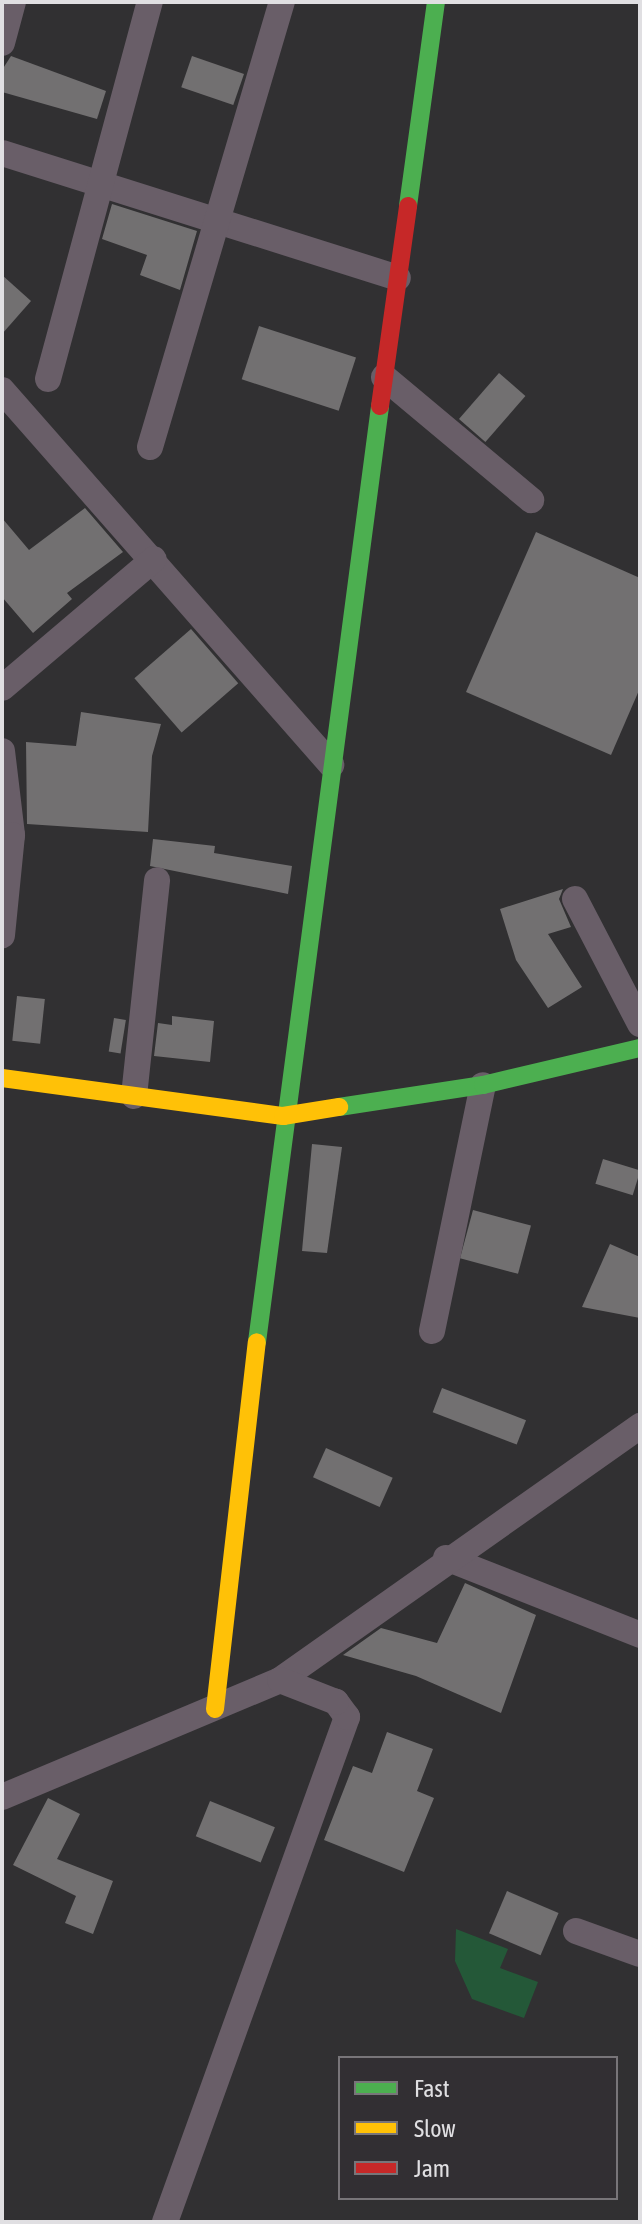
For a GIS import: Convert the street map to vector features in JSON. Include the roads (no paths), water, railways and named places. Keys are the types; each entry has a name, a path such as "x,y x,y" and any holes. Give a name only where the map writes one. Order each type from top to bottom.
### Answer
{"street":[{"path":"2,43 13,2"},
{"path":"48,379 150,2"},
{"path":"150,447 282,2"},
{"path":"215,1709 283,1116 436,2"},
{"path":"2,153 101,181 398,278"},
{"path":"384,377 531,500"},
{"path":"2,390 154,559 331,765"},
{"path":"2,688 154,559"},
{"path":"2,751 12,835 2,936"},
{"path":"134,1096 157,880"},
{"path":"575,899 640,1024"},
{"path":"2,1078 283,1116 483,1085 640,1048"},
{"path":"432,1331 483,1085"},
{"path":"2,1797 280,1680 446,1558 640,1426"},
{"path":"446,1558 640,1635"},
{"path":"165,2222 347,1717 336,1702 280,1680"},
{"path":"576,1931 640,1954"}]}
